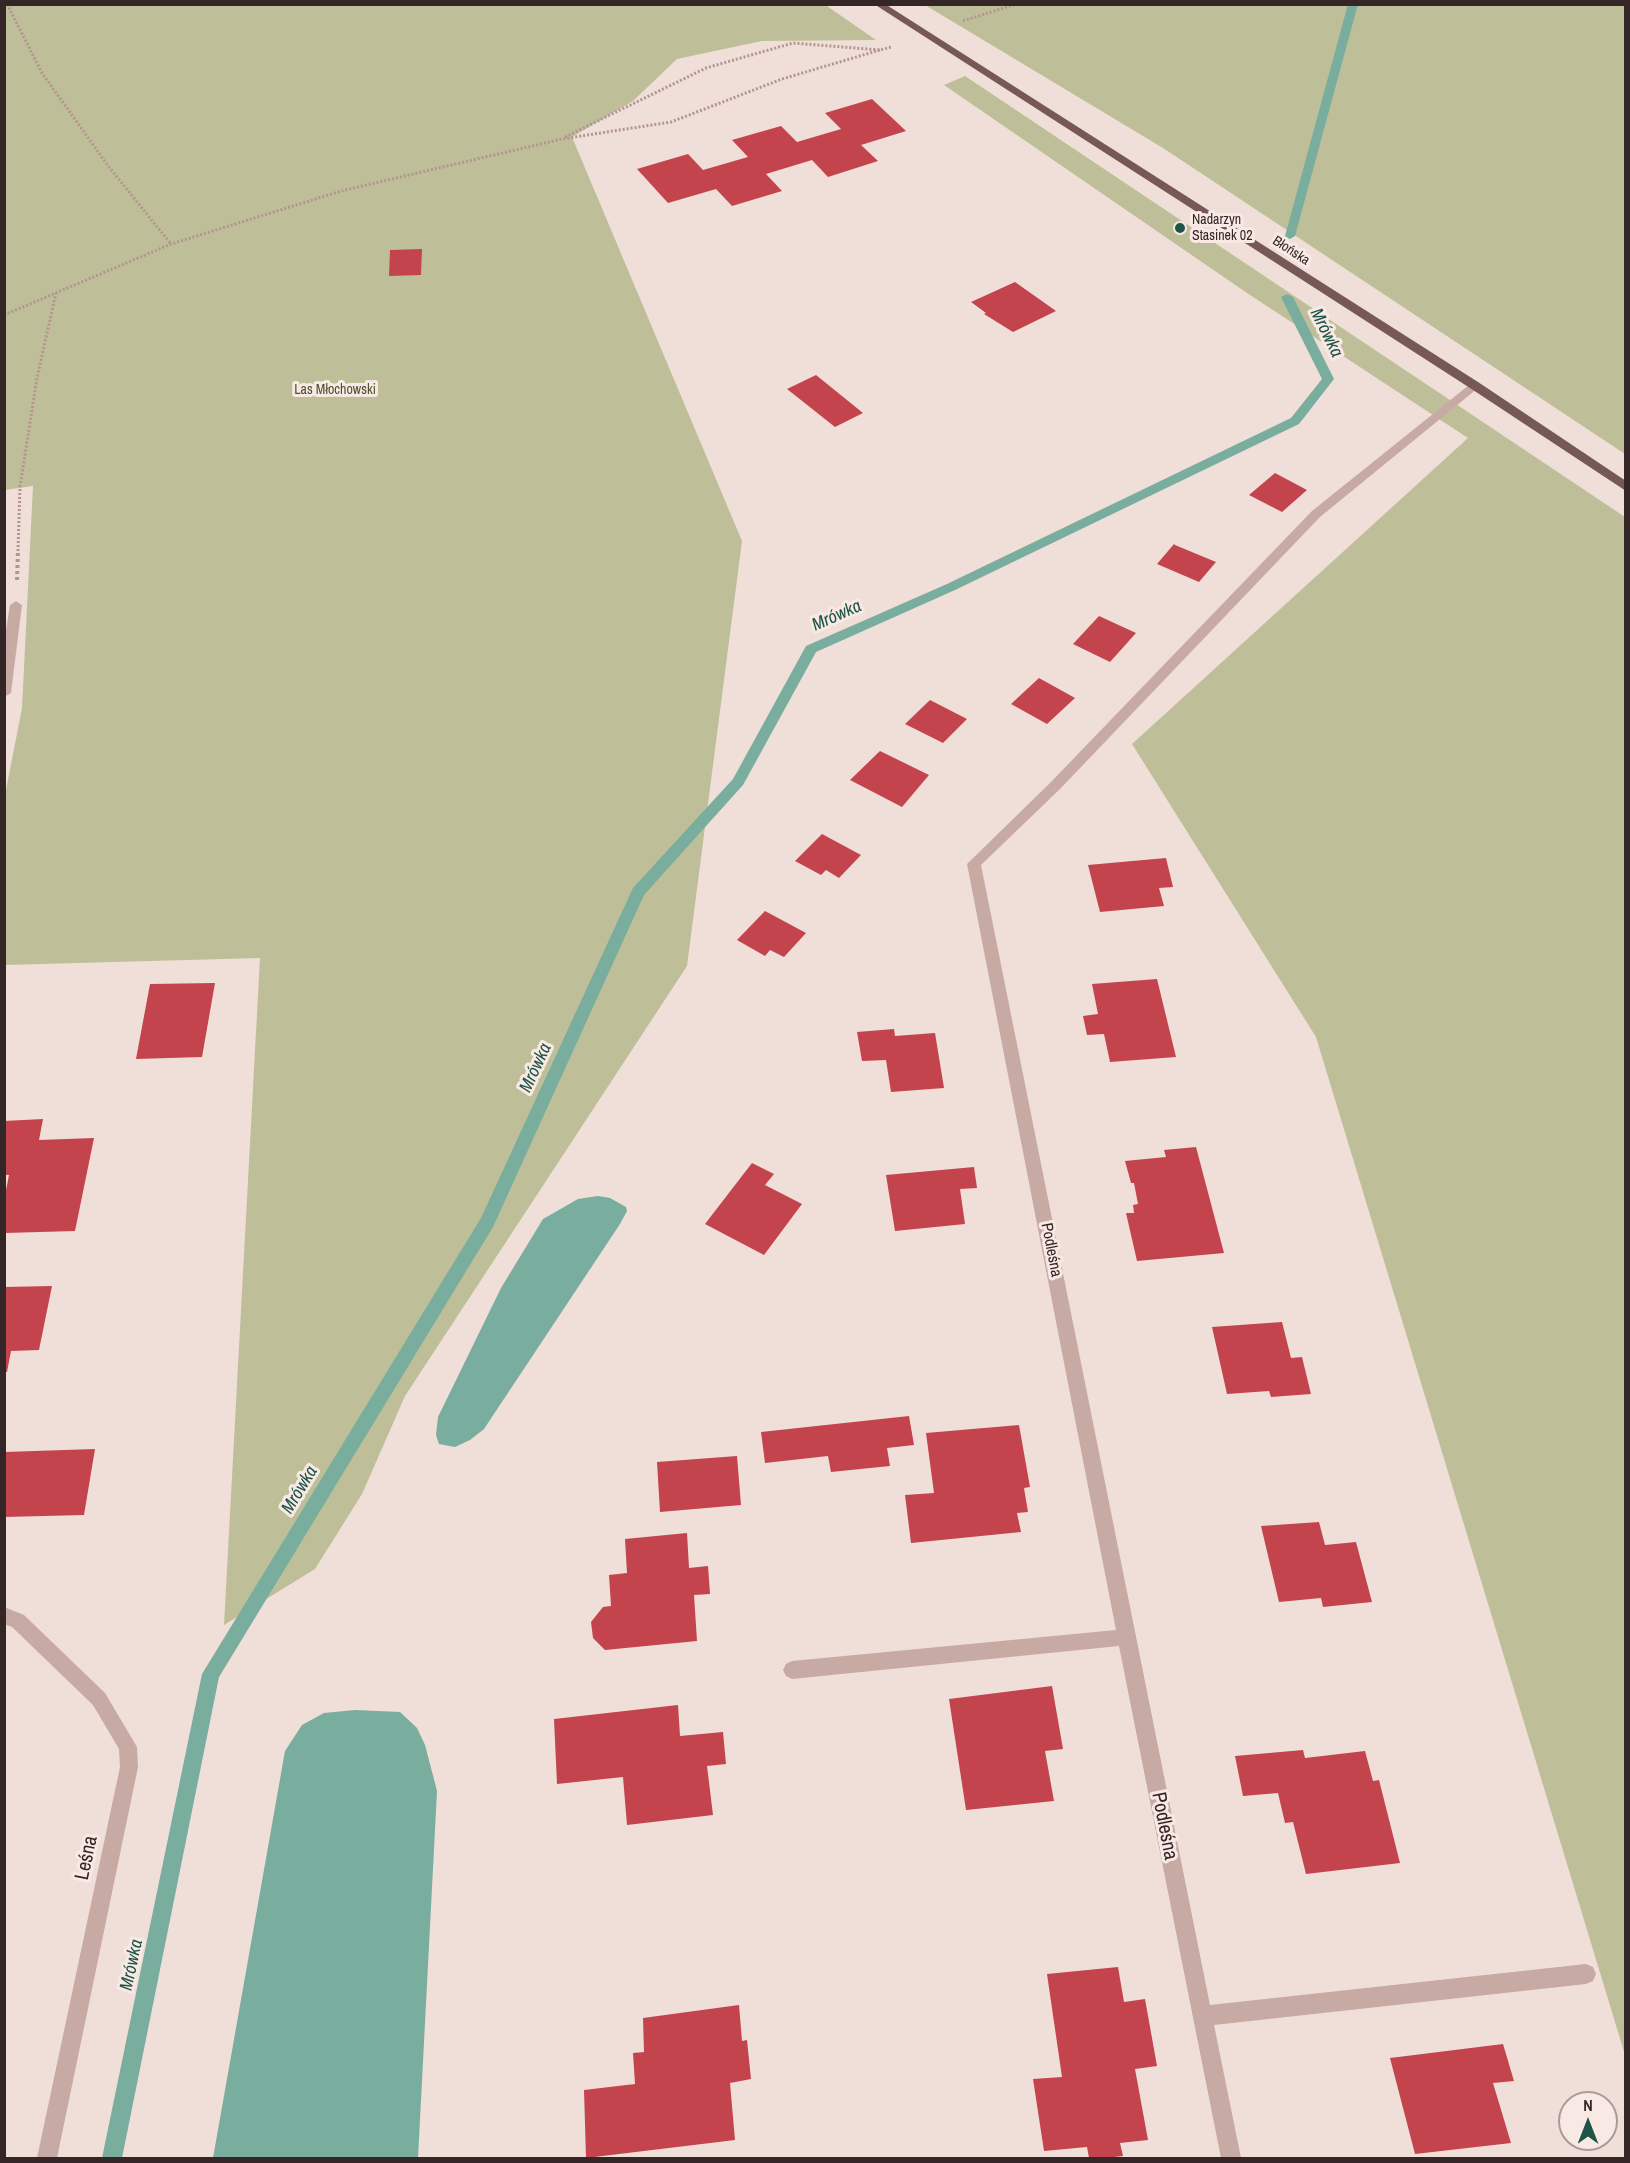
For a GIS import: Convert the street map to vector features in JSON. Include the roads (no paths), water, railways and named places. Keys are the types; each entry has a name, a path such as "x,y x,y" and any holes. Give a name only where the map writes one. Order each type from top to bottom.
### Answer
{"main road":[{"name":"Błońska","path":"878,4 1474,385 1626,488"}],"street":[{"name":"Podleśna","path":"1232,2158 1126,1637 974,864 1055,786 1316,514 1474,385"},
{"path":"4,693 16,605"},
{"name":"Leśna","path":"4,1615 18,1621 99,1699 128,1747 129,1767 47,2158"},
{"path":"792,1670 1126,1637"},
{"path":"1202,2016 1586,1974"}],"water":[{"path":"598,1196 610,1198 626,1207 627,1211 620,1224 484,1429 470,1440 455,1447 439,1444 436,1435 438,1417 501,1288 543,1219 578,1199"},
{"path":"355,1710 400,1712 417,1728 425,1745 437,1791 418,2158 213,2158 285,1751 302,1725 324,1713"}],"waterway":[{"name":"Mrówka","path":"1290,236 1353,4"},
{"name":"Mrówka","path":"112,2158 211,1674 487,1222 638,892 738,782 811,649 951,587 1295,421 1328,379 1287,297"}],"place":[{"name":"Nadarzyn Stasinek 02","path":"1180,228"}],"park label":[{"name":"Las Młochowski","path":"335,390"}]}
